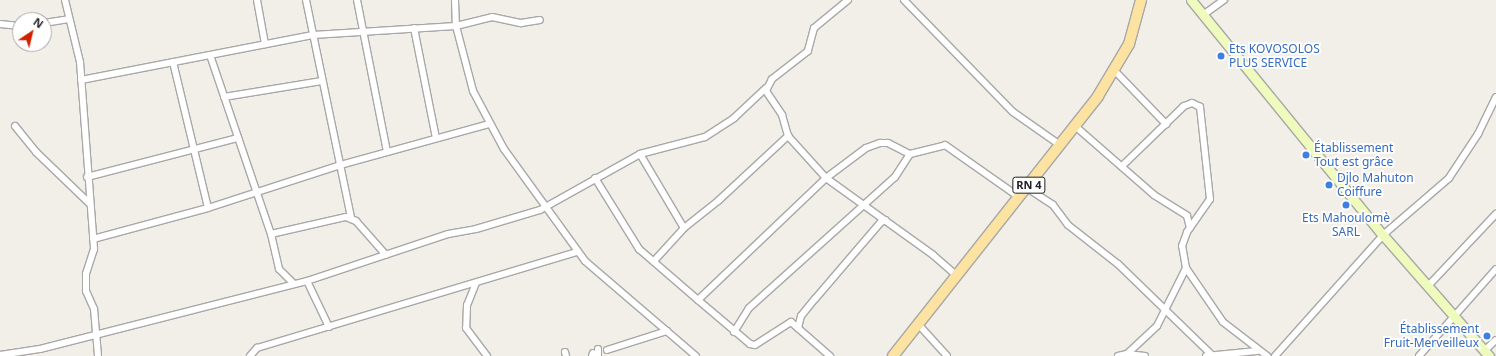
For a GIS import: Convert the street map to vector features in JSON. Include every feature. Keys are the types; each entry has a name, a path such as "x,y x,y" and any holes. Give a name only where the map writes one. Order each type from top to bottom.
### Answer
{"main road":[{"name":"RN 4","path":"893,356 1027,188 1115,71 1129,44 1141,0"},
{"path":"1191,0 1383,235 1429,285 1486,353"}],"street":[{"path":"65,0 81,80 87,176 93,239 86,291 94,309 94,335 98,356"},
{"path":"257,0 265,44"},
{"path":"306,0 351,218 386,255"},
{"path":"357,0 365,31 387,152"},
{"path":"455,0 456,26 473,91 489,124 504,149 547,204 578,252 609,283 696,356"},
{"path":"0,355 94,335 293,283 307,281 448,234 476,229 540,210 547,204 640,154 705,137 734,118 808,50 814,28 848,0"},
{"path":"904,0 1013,112 1060,145"},
{"path":"1203,15 1224,0"},
{"path":"81,80 313,35 456,26 492,17 521,23 540,20"},
{"path":"52,22 69,19"},
{"path":"0,24 12,25"},
{"path":"414,28 436,138"},
{"path":"210,55 272,234 279,269 293,283"},
{"path":"173,62 192,151 208,208"},
{"path":"1115,71 1166,124"},
{"path":"224,97 322,81"},
{"path":"766,88 782,115 788,136 826,178 863,204 957,276"},
{"path":"1275,356 1383,235 1449,178 1478,134 1496,97"},
{"path":"1122,166 1184,106 1192,103 1200,107 1211,195 1190,228 1182,246 1186,268 1222,322 1257,351 1268,356"},
{"path":"93,239 208,208 340,165 489,124"},
{"path":"15,126 36,152 90,204"},
{"path":"1074,126 1154,195 1187,216 1199,215"},
{"path":"654,261 684,228 718,201 788,136"},
{"path":"87,176 192,151 238,138"},
{"path":"698,300 826,178 866,148 880,143 888,143 910,154 945,145 1019,197"},
{"path":"640,154 684,228"},
{"path":"734,332 749,308 863,204 895,177 910,154"},
{"path":"595,178 639,249 734,332 753,345 786,323 792,323 799,319 882,219"},
{"path":"1027,188 1053,205 1068,225 1118,264 1211,356 1257,351"},
{"path":"1187,216 1190,228"},
{"path":"1495,216 1496,224"},
{"path":"1429,285 1495,216"},
{"path":"272,234 351,218"},
{"path":"250,356 257,348 578,252"},
{"path":"1127,354 1152,332 1165,312 1186,268"},
{"path":"1419,356 1496,269"},
{"path":"307,281 329,327"},
{"path":"476,283 469,294 466,328 486,356"},
{"path":"463,287 469,294"},
{"path":"798,328 799,319"},
{"path":"792,323 830,356"},
{"path":"918,324 947,356"},
{"path":"607,350 667,331"},
{"path":"1486,353 1496,340"},
{"path":"1118,356 1127,354 1145,356"}],"place":[{"name":"Ets KOVOSOLOS PLUS SERVICE","path":"1221,56"},
{"name":"Établissement Tout est grâce","path":"1306,155"},
{"name":"Djlo Mahuton Coiffure","path":"1329,185"},
{"name":"Ets Mahoulomè SARL","path":"1346,205"},
{"name":"Établissement Fruit-Merveilleux","path":"1487,336"}]}
